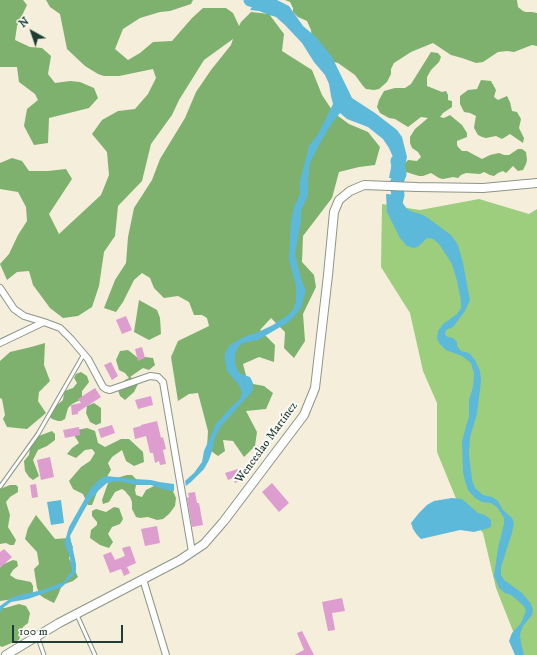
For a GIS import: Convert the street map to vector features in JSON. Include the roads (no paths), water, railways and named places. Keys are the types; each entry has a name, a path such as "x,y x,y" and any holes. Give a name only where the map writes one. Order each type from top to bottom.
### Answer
{"main road":[{"name":"Wenceslao Martínez","path":"6,655 77,614 180,560 204,544 224,521 304,415 315,388 334,212 339,200 350,191 364,185 483,188 537,183"}],"street":[{"path":"0,288 14,309 24,316 60,328 88,359 103,387 106,389 110,390 150,376 158,377 163,382 192,552"},
{"path":"0,343 44,322"},
{"path":"143,579 166,655"}],"lane":[{"path":"0,487 38,434 84,354"},
{"path":"77,614 95,655"},
{"path":"37,636 44,655"}],"water":[{"path":"257,0 277,0 289,6 303,26 316,37 332,57 352,98 397,130 402,137 407,157 402,178 389,178 393,157 383,139 368,127 347,119 340,113 332,123 310,163 308,195 301,211 301,221 295,254 302,282 306,290 301,308 287,323 258,340 243,343 238,347 235,355 235,364 241,374 250,377 253,383 253,390 221,426 214,440 209,460 204,469 186,486 185,481 194,473 202,462 204,451 216,424 240,399 242,393 239,385 227,371 225,353 230,345 244,337 273,325 293,310 296,301 296,286 289,260 291,221 294,207 300,194 300,181 309,146 318,134 333,104 329,84 325,75 314,62 302,43 276,17 259,11 250,10"},
{"path":"386,194 400,195 402,202 407,209 428,218 451,235 458,245 470,300 465,311 453,327 446,330 445,335 453,338 457,342 457,346 461,351 469,353 475,360 480,371 481,381 477,414 470,437 469,455 472,480 475,488 483,495 492,497 498,501 503,510 512,518 514,523 501,567 501,575 504,580 522,593 531,604 533,610 532,615 523,626 520,634 524,655 515,655 509,641 512,633 521,623 526,611 524,606 517,600 499,588 494,576 504,518 497,507 491,503 482,502 475,498 468,490 463,472 462,441 469,416 469,400 473,387 474,374 471,363 462,356 446,350 439,343 437,338 438,331 443,324 457,314 461,308 457,281 452,264 439,244 433,239 427,238 419,246 414,248 407,246 400,238 387,212"},
{"path":"106,476 151,480 174,484 174,491 151,485 137,485 118,481 107,483 90,500 70,536 76,564 76,571 74,575 62,587 28,599 11,602 3,608 0,613 0,606 11,598 43,590 64,582 72,571 70,558 65,545 69,527 91,488"},
{"path":"452,498 462,499 478,513 485,515 491,520 491,526 489,528 474,532 460,530 421,539 413,529 411,523 427,505 434,501"},
{"path":"61,500 64,523 51,525 47,502"}],"waterway":[{"path":"250,0 272,9"},
{"path":"397,161 400,174 396,184 398,195 396,203 397,212"}]}
